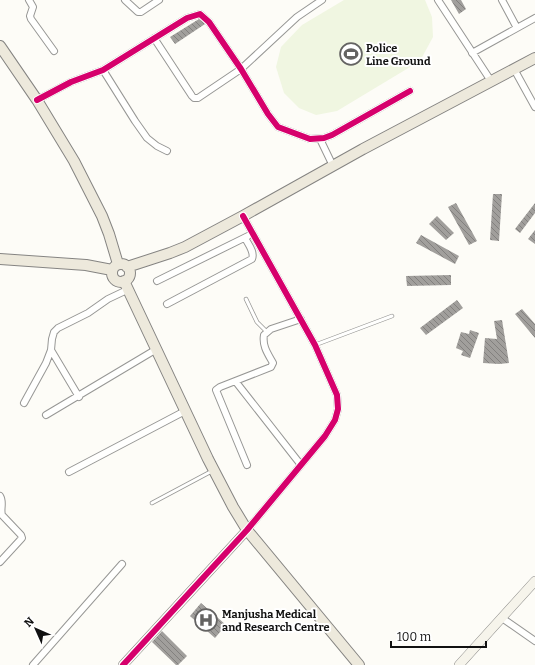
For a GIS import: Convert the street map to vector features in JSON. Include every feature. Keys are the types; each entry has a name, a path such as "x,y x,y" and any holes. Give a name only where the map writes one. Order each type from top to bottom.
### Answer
{"main road":[{"path":"0,46 37,100 74,161 93,197 109,234 119,267 130,272 125,286"},
{"path":"0,259 119,267 170,253 185,247 535,58"},
{"path":"119,267 112,276 125,286 233,507 247,530 359,665"}],"street":[{"path":"29,0 33,7 30,16 31,19 54,51"},
{"path":"125,0 138,12 141,12 159,0"},
{"path":"154,38 189,93 194,98 201,96 241,69 297,17 322,0"},
{"path":"438,0 491,81"},
{"path":"502,0 517,28"},
{"path":"37,100 71,82 103,70 187,18 200,14 209,22 241,69 268,114 278,126 310,139 320,139 332,135 410,91"},
{"path":"472,53 535,18"},
{"path":"514,69 535,107"},
{"path":"103,70 140,129 153,143 167,151"},
{"path":"320,139 334,166"},
{"path":"123,665 247,530 325,436 335,420 338,409 337,395 315,345 243,216"},
{"path":"157,282 253,234"},
{"path":"167,304 252,259 253,253 245,238"},
{"path":"24,403 46,363 51,350 54,332 58,328 88,313 125,286"},
{"path":"247,465 216,393 218,388 271,367 273,365 263,344 264,335 267,332 301,319"},
{"path":"51,350 79,397"},
{"path":"46,416 155,350"},
{"path":"236,382 301,465"},
{"path":"69,472 185,411"},
{"path":"0,496 2,502 2,515 21,535 22,538 0,561"},
{"path":"33,665 122,564"},
{"path":"459,665 535,581"},
{"path":"502,618 535,641"}],"lane":[{"path":"246,299 257,322 267,332"},
{"path":"315,345 392,316"},
{"path":"152,503 214,470"}],"green space":[{"name":"Police Line Ground","path":"344,0 425,0 432,17 433,37 420,61 337,111 316,115 299,108 284,93 276,67 281,47 302,25"}],"building":[{"path":"451,0 461,0 466,9 459,14"},
{"path":"199,19 205,24 175,44 170,37"},
{"path":"493,194 502,194 499,241 490,240"},
{"path":"456,203 477,241 469,245 448,207"},
{"path":"535,203 535,213 520,233 515,229"},
{"path":"437,216 454,233 446,240 429,224"},
{"path":"535,230 535,244 528,239"},
{"path":"421,235 459,256 455,264 416,243"},
{"path":"451,275 451,285 407,286 406,276"},
{"path":"457,300 463,308 426,335 420,328"},
{"path":"522,309 535,324 535,338 515,314"},
{"path":"502,320 509,363 483,363 485,338 497,339 494,321"},
{"path":"470,330 479,333 470,358 461,355 463,351 456,348 461,332 469,334"},
{"path":"201,603 226,625 215,638 190,616"},
{"path":"162,631 187,656 178,665 176,665 152,642"}],"cycle path":[{"path":"37,100 71,82 103,70 187,18 200,14 209,22 241,69 268,114 278,127 310,139 324,138 332,135 410,91"},
{"path":"123,665 247,530 325,436 335,420 338,409 337,395 315,345 243,216"}],"place":[{"name":"Police Line Ground","path":"351,54"},
{"name":"Manjusha Medical and Research Centre","path":"206,620"}]}
